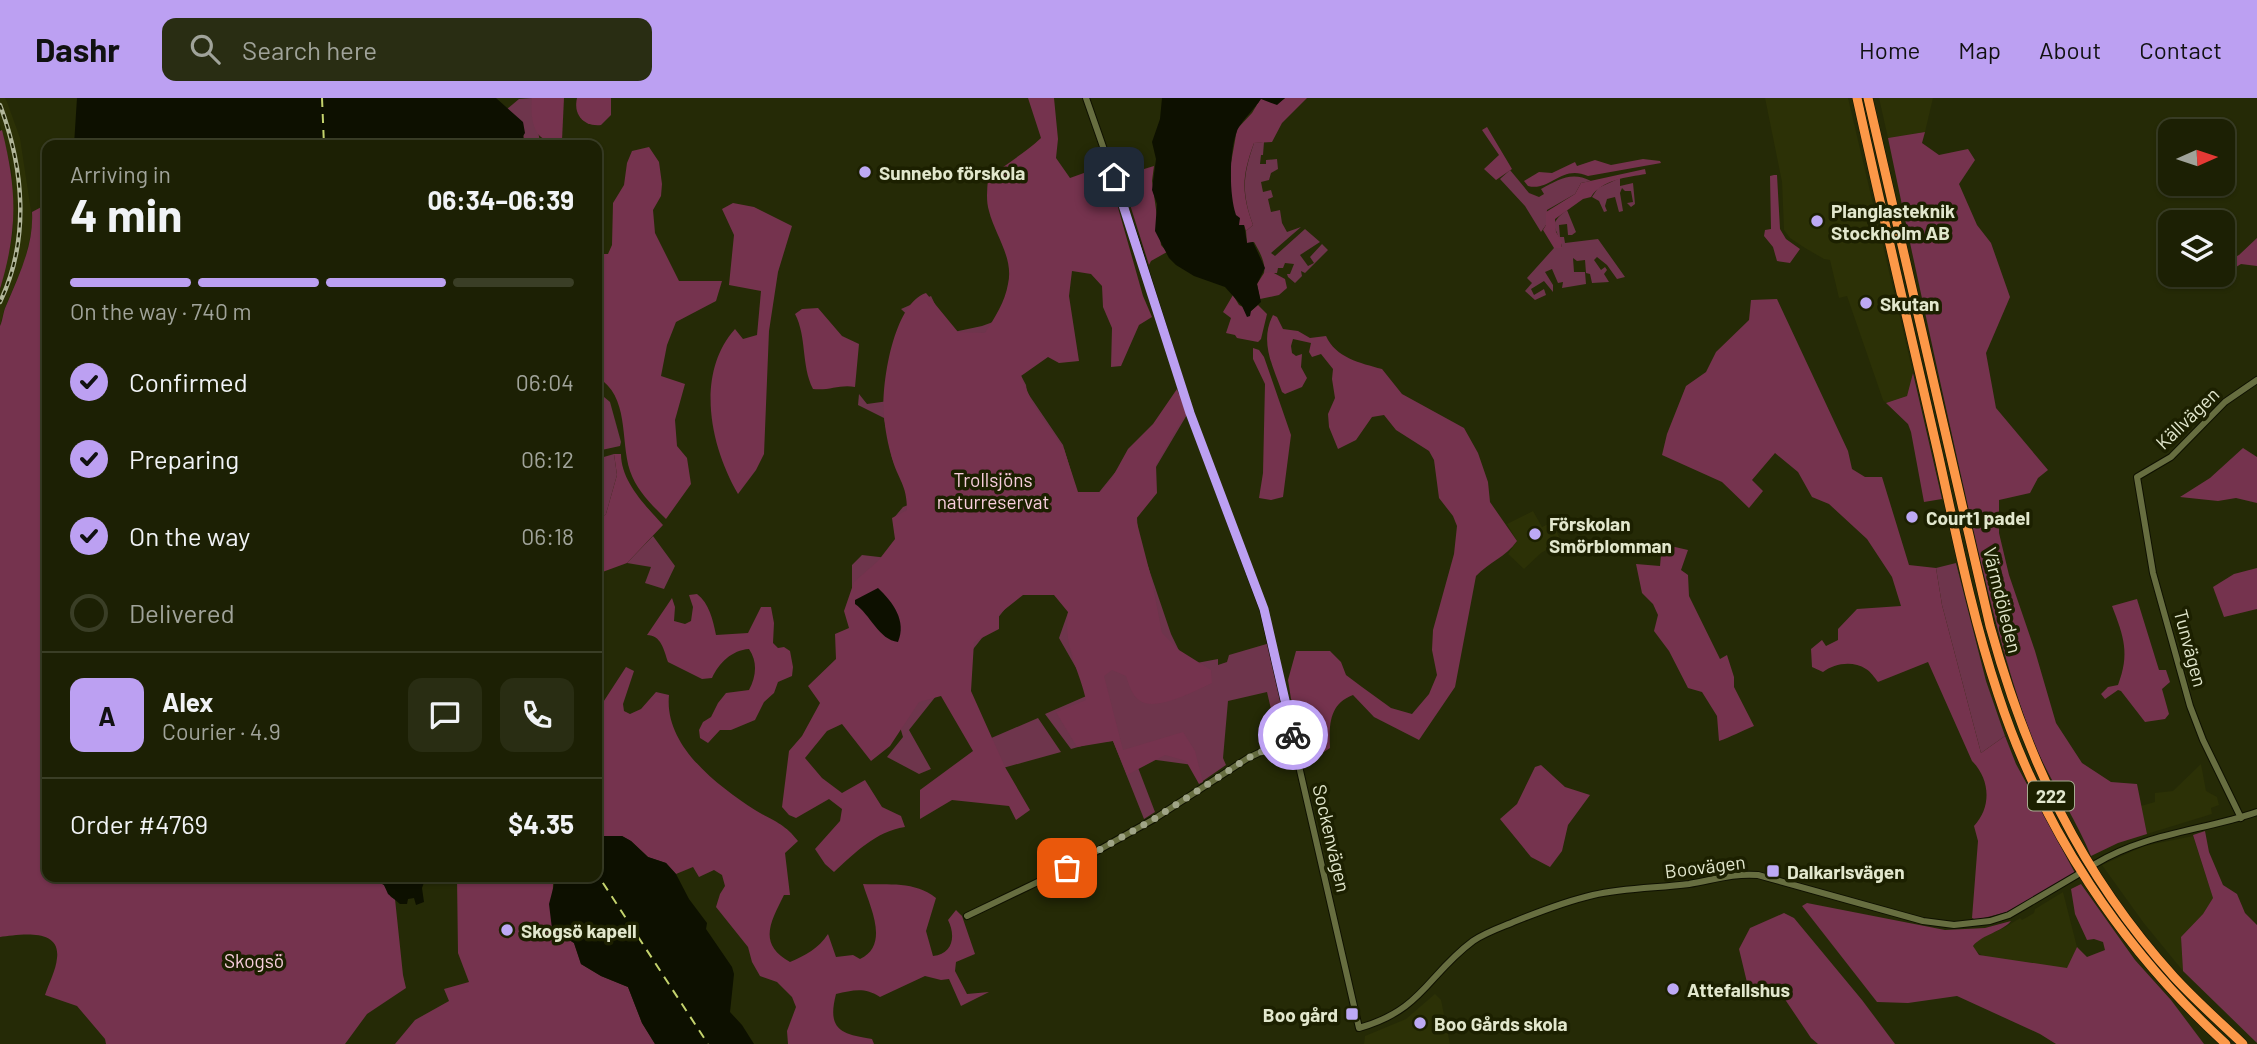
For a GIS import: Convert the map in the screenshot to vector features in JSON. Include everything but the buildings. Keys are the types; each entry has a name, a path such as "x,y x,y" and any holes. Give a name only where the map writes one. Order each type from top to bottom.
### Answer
{"highway":[{"name":"Värmdöleden","path":"1857,98 1967,579 1997,693 2010,729 2057,831 2093,890 2160,977 2227,1044"},
{"name":"Värmdöleden","path":"1868,98 1990,625 2007,687 2025,738 2071,833 2124,915 2175,977 2244,1044"}],"street":[{"name":"Sockenvägen","path":"1086,98 1136,241 1190,413 1264,609 1360,1028"},
{"name":"Källvägen","path":"2137,477 2171,457 2225,401 2257,380"},
{"name":"Tunvägen","path":"2137,477 2153,573 2190,706 2203,740 2241,818"},
{"path":"967,916 1067,868 1154,819 1248,758 1263,751 1295,744"},
{"path":"2095,863 2139,842 2257,812"},
{"name":"Boovägen","path":"1360,1028 1406,1008 1464,948 1479,937 1526,917 1593,895 1694,883 1735,874 1758,875 1923,921 1968,924 1990,921 2017,912 2077,876"}],"shaded area":[{"path":"0,98 5,98 7,102 20,138 33,224 25,260 0,326 0,289 13,232 12,172 0,125"},
{"path":"77,98 496,98 523,122 525,133 523,140 74,140"},
{"path":"1162,98 1285,98 1277,105 1261,99 1239,128 1232,150 1231,185 1236,215 1240,218 1239,225 1244,225 1247,243 1253,242 1265,268 1257,284 1261,302 1251,311 1250,316 1247,317 1242,306 1225,287 1194,276 1176,265 1169,258 1155,231 1157,204 1152,190 1156,159 1152,142 1160,119"},
{"path":"1765,98 1848,98 1913,373 1907,396 1886,403 1883,400 1847,296 1839,298 1830,260 1805,248 1790,238 1784,230 1782,182"},
{"path":"1879,98 1933,98 1925,132 1888,138"},
{"name":"Förskolan Smörblomman","path":"1533,511 1542,527 1552,522 1561,541 1541,553 1524,569 1508,554 1517,541 1507,524"},
{"path":"878,588 889,599 900,619 898,642 885,637 855,604 855,600"},
{"path":"2201,764 2206,791 2217,797 2219,805 2211,808 2212,814 2147,834 2141,806 2155,802 2155,793 2173,791"},
{"path":"602,836 622,836 648,857 666,863 676,874 689,899 707,923 706,929 732,967 734,974 730,1012 754,1044 655,1044 642,1023 628,987 581,964 574,943 552,929 549,904 555,882 602,882"},
{"path":"2193,836 2213,898 2203,914 2181,937 2183,971 2102,865 2144,846"},
{"path":"379,882 424,882 422,888 424,902 416,905 414,898 408,899 407,904 400,904 388,894 384,885"},
{"path":"2063,892 2077,947 2068,969 1984,957 1975,950 1973,946 1981,938 2020,918 2022,920"},
{"name":"Boo Gårds skola","path":"1435,994 1441,1000 1450,1044 1364,1044 1365,1036 1406,1019"}],"green space":[{"path":"532,98 540,140 524,140 523,123 507,109 519,99"},
{"path":"532,98 564,98 562,140 548,140 539,135 535,130"},
{"path":"577,98 611,98 611,115 601,125 585,122 578,115"},
{"name":"Trollsjöns naturreservat","path":"1028,98 1054,98 1058,139 1056,158 1070,178 1106,165 1143,296 1152,317 1139,325 1121,366 1111,367 1112,328 1103,307 1102,286 1091,274 1072,271 1069,296 1079,361 1059,363 1048,357 1021,376 1032,402 1064,449 1078,492 1100,492 1112,478 1128,449 1153,424 1177,389 1186,413 1156,465 1157,493 1136,519 1162,633 1179,650 1211,670 1212,683 1176,699 1155,704 1139,700 1131,690 1126,676 1112,670 1104,676 1123,750 1183,732 1195,751 1203,782 1199,784 1186,761 1165,755 1127,775 1113,741 1077,747 1056,712 1086,700 1070,647 1068,612 1054,595 1023,595 999,614 999,629 974,642 971,691 1005,767 1030,810 1016,820 1009,806 952,800 920,819 920,790 973,751 941,696 919,702 890,746 871,761 842,724 827,731 805,758 822,778 842,793 865,780 882,807 901,816 905,827 875,838 834,872 815,849 840,821 842,809 829,799 796,818 789,815 782,807 789,751 802,736 820,703 808,686 836,659 835,634 849,628 844,611 854,582 878,561 895,539 892,518 907,510 904,488 894,465 884,421 887,367 897,329 915,300 926,293 958,332 985,333 1005,297 1008,265 988,207 988,179 1041,138"},
{"path":"1261,98 1277,104 1285,98 1307,98 1282,123 1272,142 1254,143 1244,184 1246,203 1253,225 1246,231 1244,225 1239,226 1231,204 1231,163 1237,129"},
{"path":"1487,127 1512,169 1496,180 1484,169 1499,155 1482,130"},
{"path":"2,130 11,172 13,209 10,247 0,289 0,131"},
{"path":"1925,132 1922,143 1939,155 1968,149 1975,160 1959,184 1977,225 1991,243 2010,297 1986,353 1996,408 2048,470 2038,478 2030,493 1999,500 1999,533 2009,575 2056,723 2082,763 2111,782 2137,784 2147,834 2118,843 2091,856 2030,733 2000,636 1975,537 1888,138"},
{"path":"1264,142 1260,164 1266,164 1266,160 1277,159 1278,169 1271,173 1269,180 1261,182 1263,192 1271,190 1273,197 1268,199 1271,212 1280,210 1287,232 1301,227 1271,253 1275,256 1305,229 1320,242 1300,255 1308,266 1314,263 1310,257 1322,244 1328,250 1305,273 1301,271 1302,276 1295,283 1287,274 1290,274 1294,264 1285,263 1283,268 1278,268 1277,273 1264,273 1263,261 1254,242 1247,243 1246,231 1253,225 1245,193 1246,174 1254,143"},
{"path":"649,147 659,162 662,184 661,196 653,210 655,233 679,281 722,281 716,301 676,322 667,345 661,376 685,384 675,420 677,446 687,458 691,484 666,519 636,485 627,459 619,407 615,395 602,381 602,254 608,254 612,245 613,203 624,185 627,163 632,151"},
{"path":"1643,159 1661,163 1588,176 1570,173 1536,187 1528,186 1524,181 1539,172 1552,173 1575,162 1577,166 1595,160 1611,165"},
{"path":"1154,166 1152,181 1161,245 1167,252 1149,265 1121,176"},
{"path":"1645,169 1646,174 1616,180 1601,187 1591,197 1583,199 1555,219 1556,232 1563,243 1562,248 1554,248 1543,230 1546,225 1546,212 1575,194 1581,183"},
{"path":"1510,170 1529,193 1539,197 1544,194 1541,189 1572,176 1591,181 1581,183 1575,194 1547,210 1546,225 1541,232 1525,206 1500,179"},
{"path":"1777,175 1780,229 1786,239 1800,249 1790,263 1777,261 1773,247 1764,236 1765,230 1771,229 1770,176"},
{"path":"1620,178 1620,186 1633,183 1635,204 1631,207 1627,203 1633,202 1631,191 1622,188 1620,193 1623,211 1619,212 1615,197 1607,199 1607,211 1604,212 1599,201 1592,197 1598,188"},
{"path":"733,203 754,207 792,226 778,272 769,331 764,454 738,494 728,475 714,433 711,388 722,347 735,329 743,339 757,335 761,291 729,285 734,235 722,209"},
{"name":"Skogsö","path":"42,207 42,882 379,882 395,899 406,988 367,1014 345,1044 106,1044 105,1039 77,1006 45,995 57,958 52,941 37,935 0,937 0,326 28,248 32,212"},
{"path":"1567,210 1576,232 1568,235 1567,224 1559,225 1560,237 1564,237 1565,243 1598,239 1625,277 1617,279 1597,257 1594,260 1601,270 1605,267 1607,270 1604,274 1609,282 1592,283 1590,274 1586,273 1585,260 1577,261 1573,258 1574,272 1585,272 1586,284 1562,288 1563,282 1558,283 1552,269 1545,272 1553,285 1553,292 1544,281 1531,289 1534,295 1544,289 1546,295 1535,300 1525,291 1532,283 1527,278 1554,248 1562,247 1555,223"},
{"path":"2257,238 2257,266 2241,264 2235,268 2235,257"},
{"path":"1272,272 1285,279 1287,288 1279,295 1260,299 1257,284 1264,273"},
{"path":"1233,295 1239,305 1251,311 1258,305 1267,314 1258,342 1226,333 1231,318 1223,312"},
{"name":"Trollsjöns naturreservat","path":"931,296 949,333 993,322 1026,385 1027,392 1063,445 1080,502 1092,501 1180,392 1188,413 1156,467 1156,484 1136,498 1138,537 1171,634 1186,665 1218,659 1218,665 1227,662 1229,655 1270,643 1281,703 1281,721 1277,735 1267,692 1228,701 1223,758 1226,765 1200,783 1193,765 1149,759 1137,765 1155,812 1144,819 1113,741 1096,742 1071,749 1045,714 1091,694 1059,638 1071,604 1028,580 959,667 989,739 1038,718 1061,752 1003,768 944,686 909,730 931,769 919,774 887,757 903,737 888,686 852,595 852,565 862,555 905,560 893,519 908,505 908,496 892,458 884,418 858,405 859,394 867,404 917,397 931,337 901,309"},
{"path":"1777,299 1848,451 1852,469 1865,477 1882,477 1909,565 1936,568 1942,605 1981,753 2005,736 2016,764 2075,873 2007,912 1976,920 1972,918 1978,841 1974,826 1984,810 1985,784 1928,662 1878,682 1861,666 1838,665 1823,672 1812,667 1811,649 1822,640 1826,646 1838,640 1838,629 1857,609 1901,606 1892,577 1867,539 1829,504 1812,497 1798,472 1775,453 1752,480 1763,491 1749,508 1722,482 1662,455 1667,434 1686,386 1706,372 1716,352 1749,320 1751,300"},
{"path":"818,308 842,336 859,344 855,387 813,389 795,314 802,309"},
{"path":"1273,315 1283,329 1298,331 1310,338 1326,336 1342,355 1382,369 1402,394 1464,428 1478,453 1488,482 1490,502 1517,541 1476,576 1455,687 1419,740 1374,717 1353,695 1339,704 1332,716 1330,748 1316,757 1306,759 1301,718 1291,699 1288,680 1296,651 1330,651 1341,662 1346,675 1391,708 1412,714 1429,694 1437,675 1432,650 1433,630 1454,554 1457,526 1439,498 1434,460 1429,451 1396,430 1384,415 1372,417 1356,440 1338,449 1329,427 1328,414 1335,398 1333,369 1321,354 1312,357 1309,352 1311,343 1293,339 1292,353 1296,356 1302,354 1301,367 1307,378 1302,387 1285,394 1282,392 1267,344"},
{"path":"1253,348 1259,350 1264,357 1291,435 1283,497 1271,500 1259,498 1263,473 1265,384 1253,359"},
{"path":"1913,373 1942,499 1924,502 1908,424 1886,403 1907,396"},
{"path":"602,395 610,402 620,446 602,450"},
{"path":"2243,448 2257,457 2257,503 2236,498 2218,501 2180,497 2210,478"},
{"path":"614,454 617,475 606,514 602,519 602,458"},
{"path":"614,454 621,454 630,484 663,525 627,563 602,572 602,518 606,514 617,475"},
{"path":"653,536 675,566 664,589 645,583 651,567 627,563"},
{"path":"1662,544 1688,550 1681,570 1688,575 1689,596 1720,659 1727,655 1734,677 1734,687 1754,726 1719,741 1717,716 1702,692 1688,688 1669,651 1654,631 1658,615 1653,604 1642,593 1636,564 1660,566"},
{"path":"1956,563 1986,681 2005,736 1981,753 1942,605 1936,568"},
{"path":"2257,568 2257,609 2224,617 2213,587 2234,574"},
{"path":"697,594 707,607 716,635 748,633 761,607 771,607 774,623 773,643 778,648 784,647 790,651 793,667 792,676 778,682 774,693 764,702 755,720 731,730 720,730 708,743 700,738 699,730 726,693 749,690 755,669 752,654 749,649 737,652 722,662 712,678 702,679 668,662 659,640 647,635 672,598 675,607 674,621 685,624 691,621 693,607 689,595"},
{"path":"2137,599 2159,670 2166,670 2170,682 2162,689 2169,714 2165,719 2145,722 2121,691 2118,690 2105,699 2101,694 2108,687 2118,685 2124,664 2122,636 2112,606"},
{"path":"626,667 634,671 623,704 624,711 630,714 641,709 656,692 669,695 670,714 675,731 696,762 725,789 783,826 798,841 785,853 790,895 784,895 771,923 770,940 780,955 790,962 811,951 828,934 836,957 853,955 860,959 869,953 876,935 873,914 863,884 910,886 936,898 926,931 933,956 940,955 949,948 952,932 948,920 956,910 962,916 975,954 956,962 955,971 967,994 989,992 961,1006 949,979 925,976 880,997 864,991 836,994 833,1015 839,1028 852,1035 872,1039 874,1044 788,1044 787,1031 796,1007 792,997 777,982 760,976 748,947 716,907 725,886 722,875 714,870 699,877 693,867 676,874 666,863 648,857 622,836 602,836 602,704"},
{"path":"1541,765 1565,787 1590,795 1568,825 1562,851 1550,867 1531,857 1500,819 1517,804 1535,767"},
{"path":"2205,831 2209,852 2223,885 2237,894 2245,913 2257,925 2257,1043 2183,971 2181,937 2203,914 2213,898 2193,835"},
{"path":"457,882 554,882 552,929 574,943 581,964 628,987 642,1023 655,1044 395,1044 415,1020 449,1001 444,989 469,982 458,953"},
{"path":"2081,884 2135,960 2171,1000 2204,1044 2056,1044 1957,996 1908,1003 1877,1002 1802,906 1807,903 1945,930 1985,928 2011,921 1973,946 1979,955 2067,968 2077,947 2087,957 2105,950 2103,942 2087,940 2075,914 2071,889"},
{"path":"1784,913 1794,918 1895,1044 1818,1044 1811,1038 1776,986 1750,995 1739,949 1750,928"}],"ferry route":[{"path":"322,98 324,140"},
{"path":"602,880 708,1044"}],"railway":[{"path":"0,105 14,154 20,204 16,254 0,302"}],"way so far":[{"path":"1067,868 1154,819 1248,758 1263,751 1295,744 1293,735"}],"place":[{"name":"Sunnebo förskola","path":"865,172"},
{"name":"Planglasteknik Stockholm AB","path":"1817,221"},
{"name":"Skutan","path":"1866,303"},
{"name":"Court1 padel","path":"1912,517"},
{"name":"Förskolan Smörblomman","path":"1535,534"},
{"name":"Dalkarlsvägen","path":"1773,871"},
{"name":"Skogsö kapell","path":"507,930"},
{"name":"Attefallshus","path":"1673,989"},
{"name":"Boo gård","path":"1352,1014"},
{"name":"Boo Gårds skola","path":"1420,1023"}],"route":[{"path":"1114,177 1190,413 1264,609 1293,735"}]}
